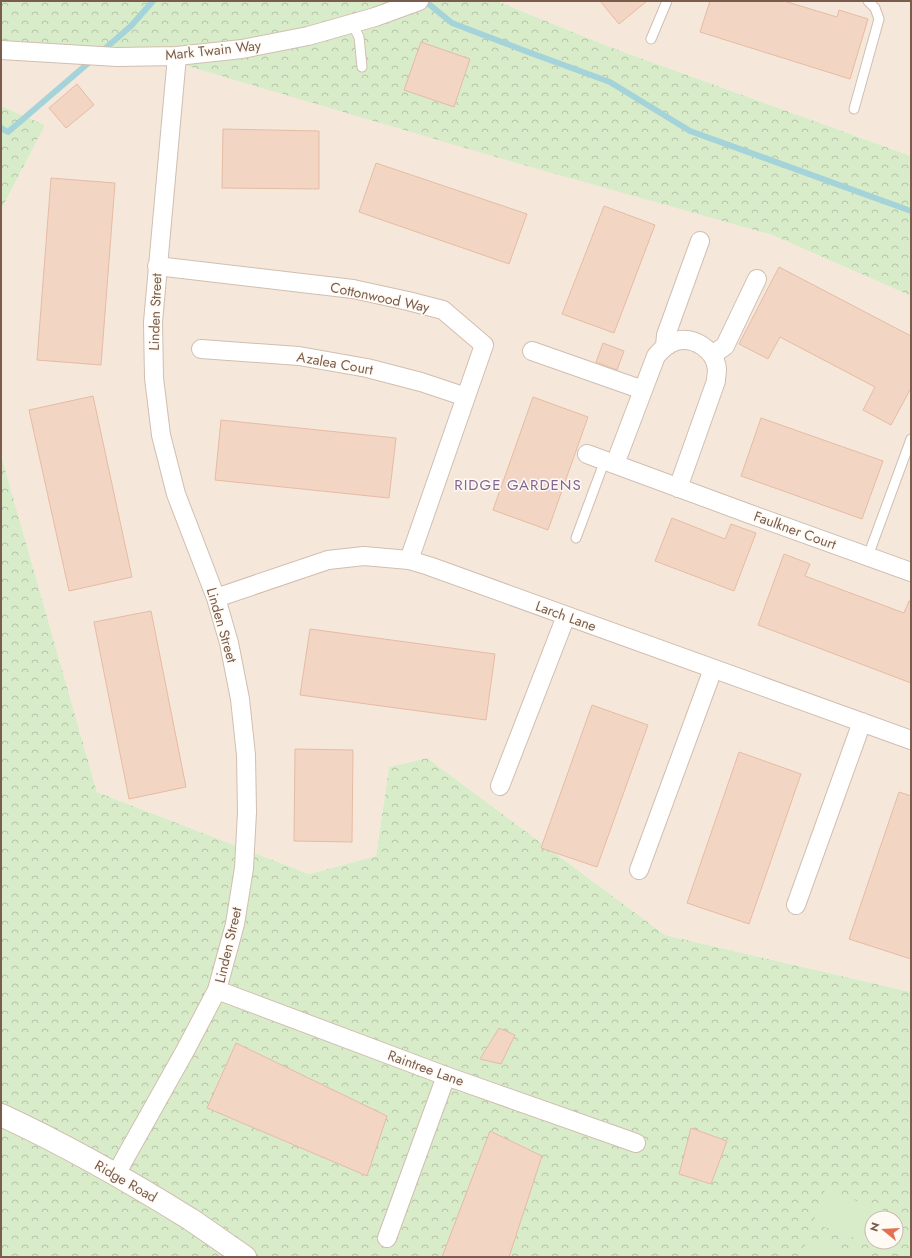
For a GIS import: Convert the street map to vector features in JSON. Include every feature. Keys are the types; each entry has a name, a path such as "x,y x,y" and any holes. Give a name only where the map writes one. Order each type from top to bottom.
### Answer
{"street":[{"name":"Mark Twain Way","path":"1,50 117,57 177,56 242,49 308,36 375,17 419,1"},
{"name":"Linden Street","path":"116,1174 185,1051 217,990 235,924 244,868 247,812 246,755 240,699 229,643 216,598 176,494 161,435 154,378 153,322 157,266 177,56"},
{"path":"665,346 666,335 700,242"},
{"name":"Cottonwood Way","path":"157,266 353,288 408,301 443,310 484,345 409,560"},
{"path":"712,355 725,346 757,279"},
{"path":"610,462 643,390 656,356 665,346 677,341 691,341 703,346 712,355 717,368 716,381 678,488"},
{"name":"Azalea Court","path":"201,349 299,356 367,368 421,382 466,398"},
{"path":"532,351 643,390"},
{"name":"Faulkner Court","path":"587,454 911,572"},
{"name":"Larch Lane","path":"216,598 328,560 364,556 409,560 911,740"},
{"path":"500,786 566,616"},
{"path":"639,870 713,668"},
{"path":"796,905 862,722"},
{"name":"Raintree Lane","path":"217,990 446,1076 636,1143"},
{"path":"387,1238 446,1076"},
{"name":"Ridge Road","path":"1,1115 37,1132 116,1174 190,1220 245,1257"}],"lane":[{"path":"652,39 667,1"},
{"path":"854,109 879,19 875,8 868,1"},
{"path":"352,24 359,37 362,67"},
{"path":"868,556 911,439"},
{"path":"576,538 610,462"}],"shaded area":[{"path":"497,1 911,1 911,156 610,47"},
{"path":"1,55 177,63 772,235 911,296 911,992 665,935 427,758 389,767 376,856 309,874 97,792 1,455 1,210 45,125 1,106"}],"green space":[{"path":"1,1 497,1 610,47 911,156 911,296 772,235 496,157 177,63 1,55"},
{"path":"1,106 45,125 1,210"},
{"path":"1,455 97,792 309,874 376,856 389,767 427,758 665,935 911,992 911,1257 1,1257"},
{"path":"825,1190 883,1210 864,1210 864,1241 813,1223"},
{"path":"808,1237 867,1257 801,1257"}],"building":[{"path":"600,1 647,1 619,24"},
{"path":"710,1 784,1 837,17 839,10 868,19 850,79 700,32"},
{"path":"421,42 470,59 454,107 404,90"},
{"path":"77,84 94,105 66,128 49,108"},
{"path":"223,129 319,131 319,189 222,188"},
{"path":"376,163 527,214 509,264 359,212"},
{"path":"51,178 115,183 101,365 37,360"},
{"path":"604,206 655,225 614,333 562,314"},
{"path":"779,267 911,336 911,388 891,425 863,410 875,387 780,337 768,359 739,344"},
{"path":"603,343 624,351 617,370 596,362"},
{"path":"93,396 132,577 69,591 29,410"},
{"path":"533,397 588,417 548,530 493,510"},
{"path":"761,418 883,461 862,519 741,476"},
{"path":"221,420 396,438 389,498 215,480"},
{"path":"672,518 725,539 731,524 756,533 734,591 655,561"},
{"path":"784,554 810,564 805,576 904,613 909,601 911,602 911,683 758,625"},
{"path":"151,611 186,787 129,799 94,622"},
{"path":"310,629 495,654 486,720 300,695"},
{"path":"592,705 648,725 597,867 541,848"},
{"path":"295,749 353,750 352,842 294,841"},
{"path":"739,752 801,774 749,924 687,903"},
{"path":"899,792 911,796 911,959 849,939"},
{"path":"499,1028 515,1035 501,1064 480,1059"},
{"path":"236,1043 387,1116 367,1176 207,1108"},
{"path":"691,1128 727,1141 711,1184 679,1174"},
{"path":"490,1131 542,1156 509,1257 442,1257"}],"waterway":[{"path":"100,53 131,26 153,1"},
{"path":"425,1 452,23 610,82 690,131 911,211"},
{"path":"1,128 8,132 93,59"}],"district":[{"name":"RIDGE GARDENS","path":"518,485"}]}
